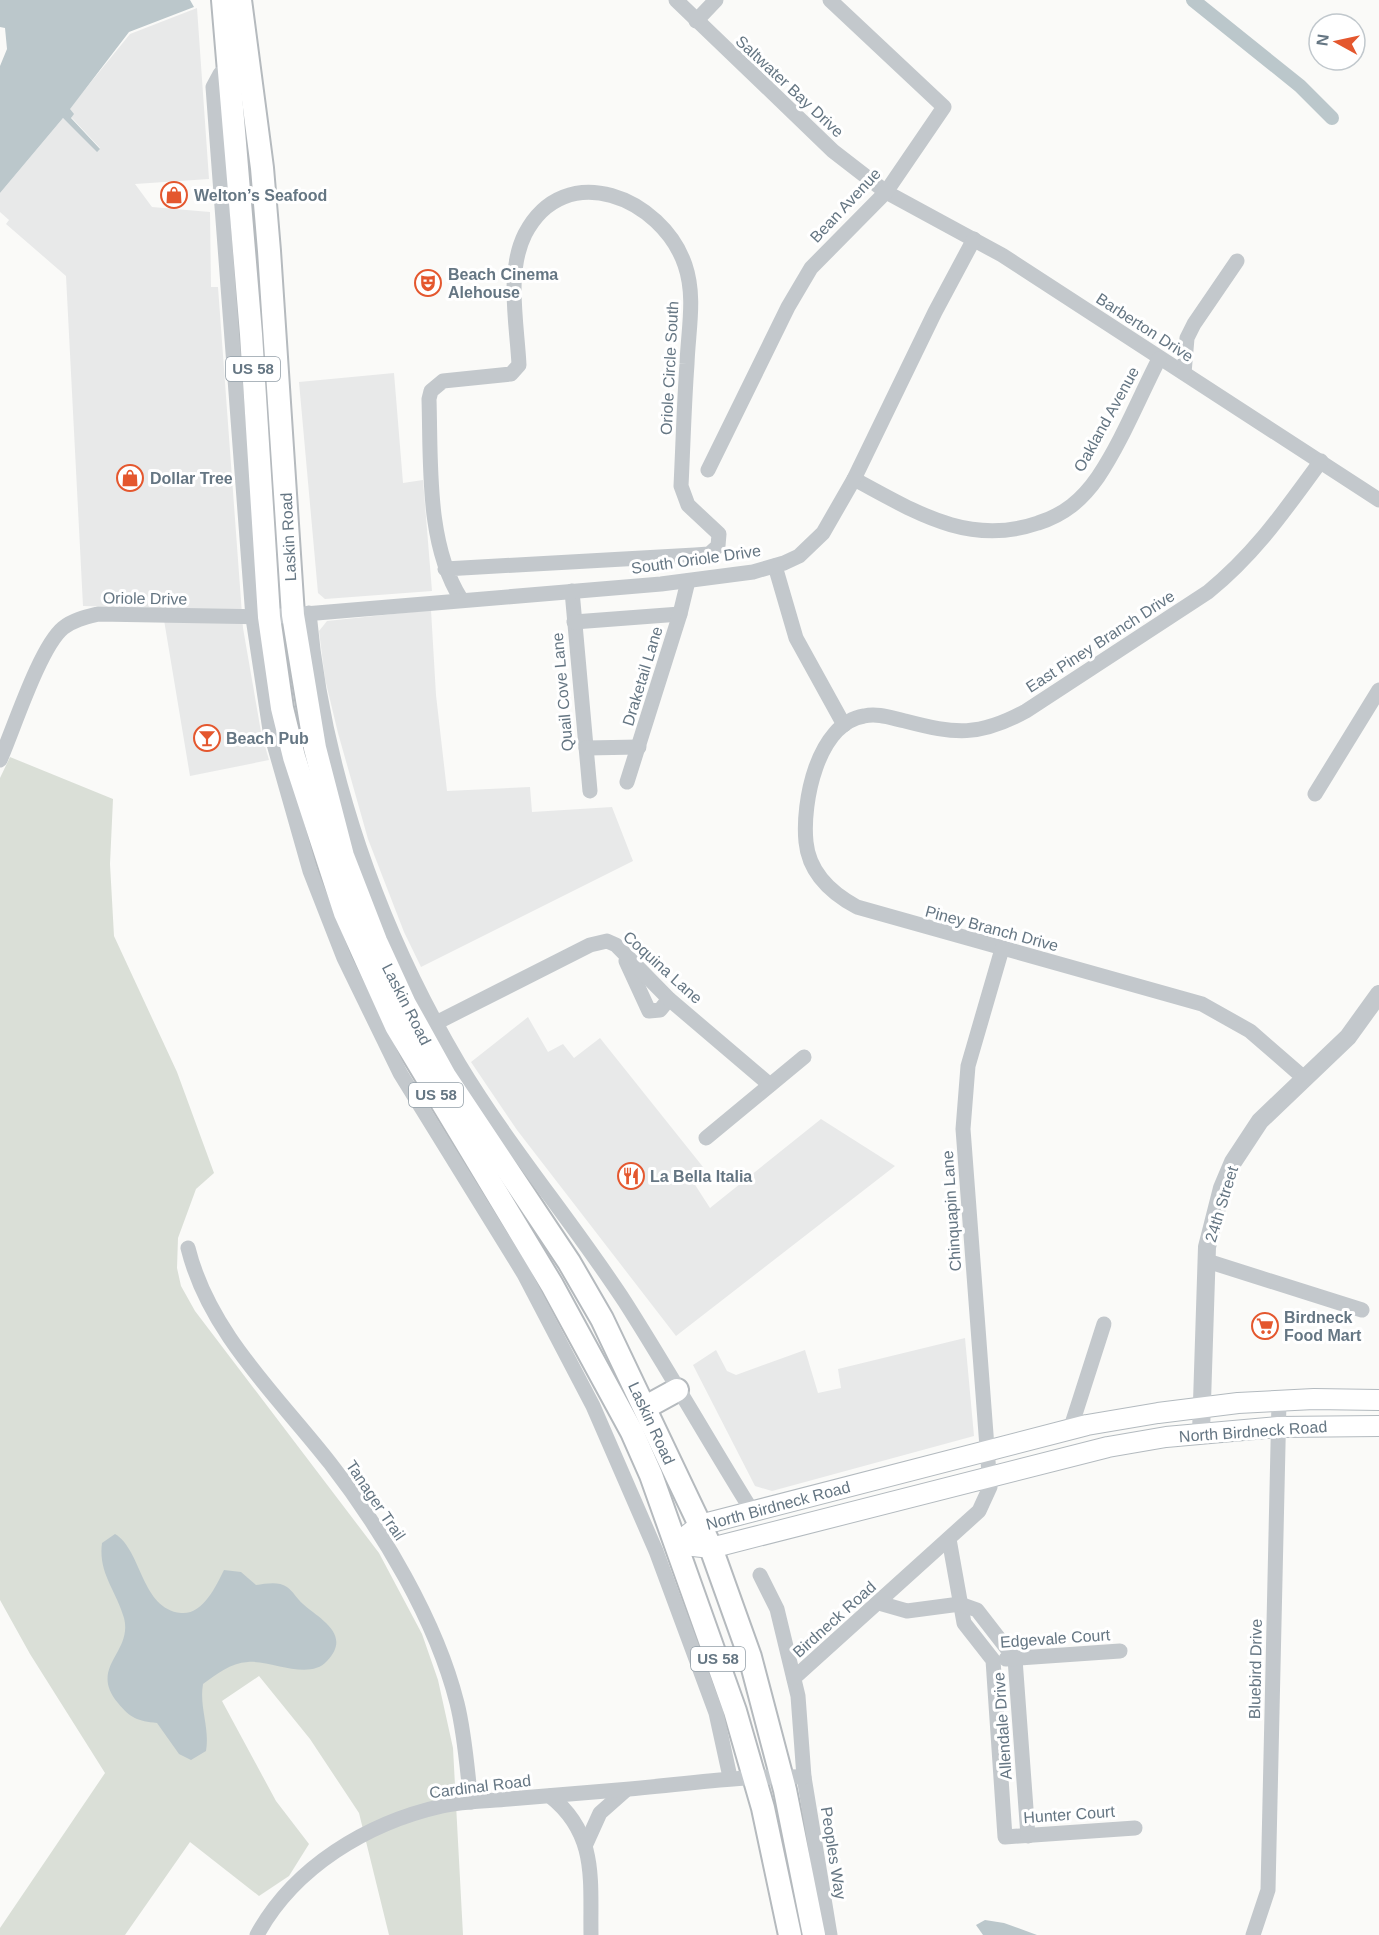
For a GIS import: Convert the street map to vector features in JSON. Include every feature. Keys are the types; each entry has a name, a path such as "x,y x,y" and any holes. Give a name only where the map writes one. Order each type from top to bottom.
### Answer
{"main road":[{"name":"Laskin Road","path":"223,0 229,68 235,254 261,618 282,708 314,824 345,914 632,1432 666,1547 718,1657 753,1776 790,1935"},
{"name":"Laskin Road","path":"240,0 269,251 315,748 343,856 410,1032 457,1095 569,1262 602,1319 646,1407 711,1548 750,1657 781,1776 814,1935"},
{"path":"235,254 269,251"},
{"path":"646,1407 677,1390"},
{"name":"North Birdneck Road","path":"666,1547 700,1525 1070,1430 1201,1407 1279,1401 1379,1400"},
{"name":"North Birdneck Road","path":"666,1547 711,1548 1108,1447 1201,1433 1278,1427 1379,1426"}],"street":[{"name":"Saltwater Bay Drive","path":"676,0 833,151 886,192"},
{"path":"696,21 716,0"},
{"name":"Bean Avenue","path":"708,471 788,307 811,268 886,192 944,107 830,0"},
{"name":"Oriole Circle South","path":"445,569 709,554 718,546 719,534 695,515 688,505 681,486 691,308 685,267 678,247 658,222 623,199 609,194 578,192 555,201 542,211 525,234 516,262 519,365 516,371 511,374 443,381 431,391 429,399 431,453 438,547 445,569 461,599"},
{"name":"Barberton Drive","path":"886,192 974,239 1379,500"},
{"name":"South Oriole Drive","path":"261,618 688,581 775,566 799,556 823,533 854,479 935,312 974,239"},
{"path":"1184,373 1187,338 1237,261"},
{"name":"Oakland Avenue","path":"854,479 934,519 967,531 992,533 1023,528 1059,516 1081,498 1098,477 1159,359"},
{"name":"East Piney Branch Drive","path":"843,725 865,716 879,715 945,732 963,733 1000,725 1026,711 1208,592 1229,575 1275,526 1321,461"},
{"path":"775,566 796,638 843,725"},
{"name":"Draketail Lane","path":"627,782 680,614 688,581"},
{"name":"Quail Cove Lane","path":"572,591 590,791"},
{"name":"Oriole Drive","path":"0,760 45,651 53,638 72,622 98,614 261,618"},
{"path":"574,622 680,614"},
{"path":"1315,794 1379,690"},
{"name":"Piney Branch Drive","path":"843,725 826,749 809,786 805,828 807,849 815,872 830,889 857,907 1203,1004 1250,1031 1304,1078"},
{"path":"586,748 639,747"},
{"name":"Coquina Lane","path":"410,1032 598,942 606,941 621,950 669,999 770,1085"},
{"name":"Chinquapin Lane","path":"991,1475 963,1129 968,1066 1002,949"},
{"path":"621,950 649,1011 660,1010 669,999"},
{"name":"24th Street","path":"1201,1433 1207,1261 1213,1221 1233,1162 1260,1121 1348,1037 1379,994"},
{"name":"Laskin Road","path":"410,1032 461,1066 539,1184 624,1302 752,1511"},
{"path":"706,1138 804,1057"},
{"name":"Tanager Trail","path":"188,1248 200,1285 221,1325 349,1490 414,1596 452,1683 461,1727 471,1802"},
{"path":"1207,1261 1362,1310"},
{"path":"602,1319 624,1302"},
{"path":"1070,1430 1104,1324"},
{"name":"Bluebird Drive","path":"1253,1935 1268,1890 1279,1401"},
{"name":"Birdneck Road","path":"804,1777 802,1726 794,1678 979,1511 986,1500 991,1475"},
{"name":"Allendale Drive","path":"950,1539 964,1623 993,1660 1005,1837"},
{"name":"Laskin Road","path":"666,1547 717,1713 730,1777"},
{"path":"760,1575 777,1608 794,1678"},
{"path":"879,1603 907,1611 960,1604"},
{"name":"Allendale Drive","path":"960,1604 977,1610 1015,1659 1028,1836"},
{"name":"Edgevale Court","path":"993,1660 1120,1651"},
{"path":"753,1776 804,1777"},
{"name":"Cardinal Road","path":"257,1935 289,1890 336,1850 359,1836 403,1817 443,1805 626,1790 753,1776"},
{"name":"Peoples Way","path":"804,1777 830,1935"},
{"path":"586,1844 600,1813 626,1790"},
{"path":"550,1796 572,1817 586,1844 589,1860 591,1935"},
{"name":"Hunter Court","path":"1005,1837 1135,1828"}],"shaded area":[{"path":"0,0 190,0 194,7 129,32 70,109 74,114 71,118 100,149 97,152 63,118 0,193 0,66 7,49 5,28 0,27"},
{"path":"197,8 209,179 135,184 152,207 210,212 211,287 218,287 243,628 261,732 269,760 190,776 162,608 83,606 66,276 6,224 9,220 0,212 0,193 63,118 98,151 100,148 71,117 69,109 130,34"},
{"path":"394,373 403,483 423,480 432,591 325,599 318,593 299,382"},
{"path":"431,610 436,695 447,791 530,787 532,812 612,807 633,861 421,967 404,932 368,839 325,679 319,631 327,621"},
{"path":"10,757 113,799 110,864 114,936 177,1072 214,1173 196,1189 178,1238 177,1268 181,1286 195,1311 379,1553 422,1634 438,1680 453,1748 463,1935 389,1935 359,1813 310,1739 259,1676 222,1701 276,1801 309,1844 289,1876 259,1896 190,1842 125,1935 0,1935 0,1928 105,1773 30,1654 0,1600 0,778"},
{"path":"528,1017 548,1052 563,1044 574,1058 600,1038 703,1167 690,1177 710,1208 821,1119 895,1166 676,1336 517,1130 471,1062"},
{"path":"965,1338 974,1436 772,1491 755,1486 693,1365 716,1350 727,1371 736,1375 805,1350 818,1393 841,1388 838,1369"},
{"path":"115,1534 131,1553 150,1590 168,1609 181,1613 196,1609 208,1598 224,1570 241,1572 256,1585 276,1583 289,1589 330,1628 335,1635 334,1651 319,1667 310,1669 300,1670 248,1662 235,1664 219,1673 203,1684 206,1751 191,1760 179,1754 157,1723 139,1720 126,1712 110,1690 109,1670 123,1641 125,1630 121,1608 105,1573 101,1554 102,1543"},
{"path":"985,1920 1004,1923 1037,1935 983,1935 976,1925"}],"waterway":[{"path":"1193,0 1300,86 1332,118"}],"place":[{"name":"Welton’s Seafood","path":"174,195"},
{"name":"Beach Cinema Alehouse","path":"428,283"},
{"name":"Dollar Tree","path":"130,478"},
{"name":"Beach Pub","path":"207,738"},
{"name":"La Bella Italia","path":"631,1176"},
{"name":"Birdneck Food Mart","path":"1265,1326"}]}
